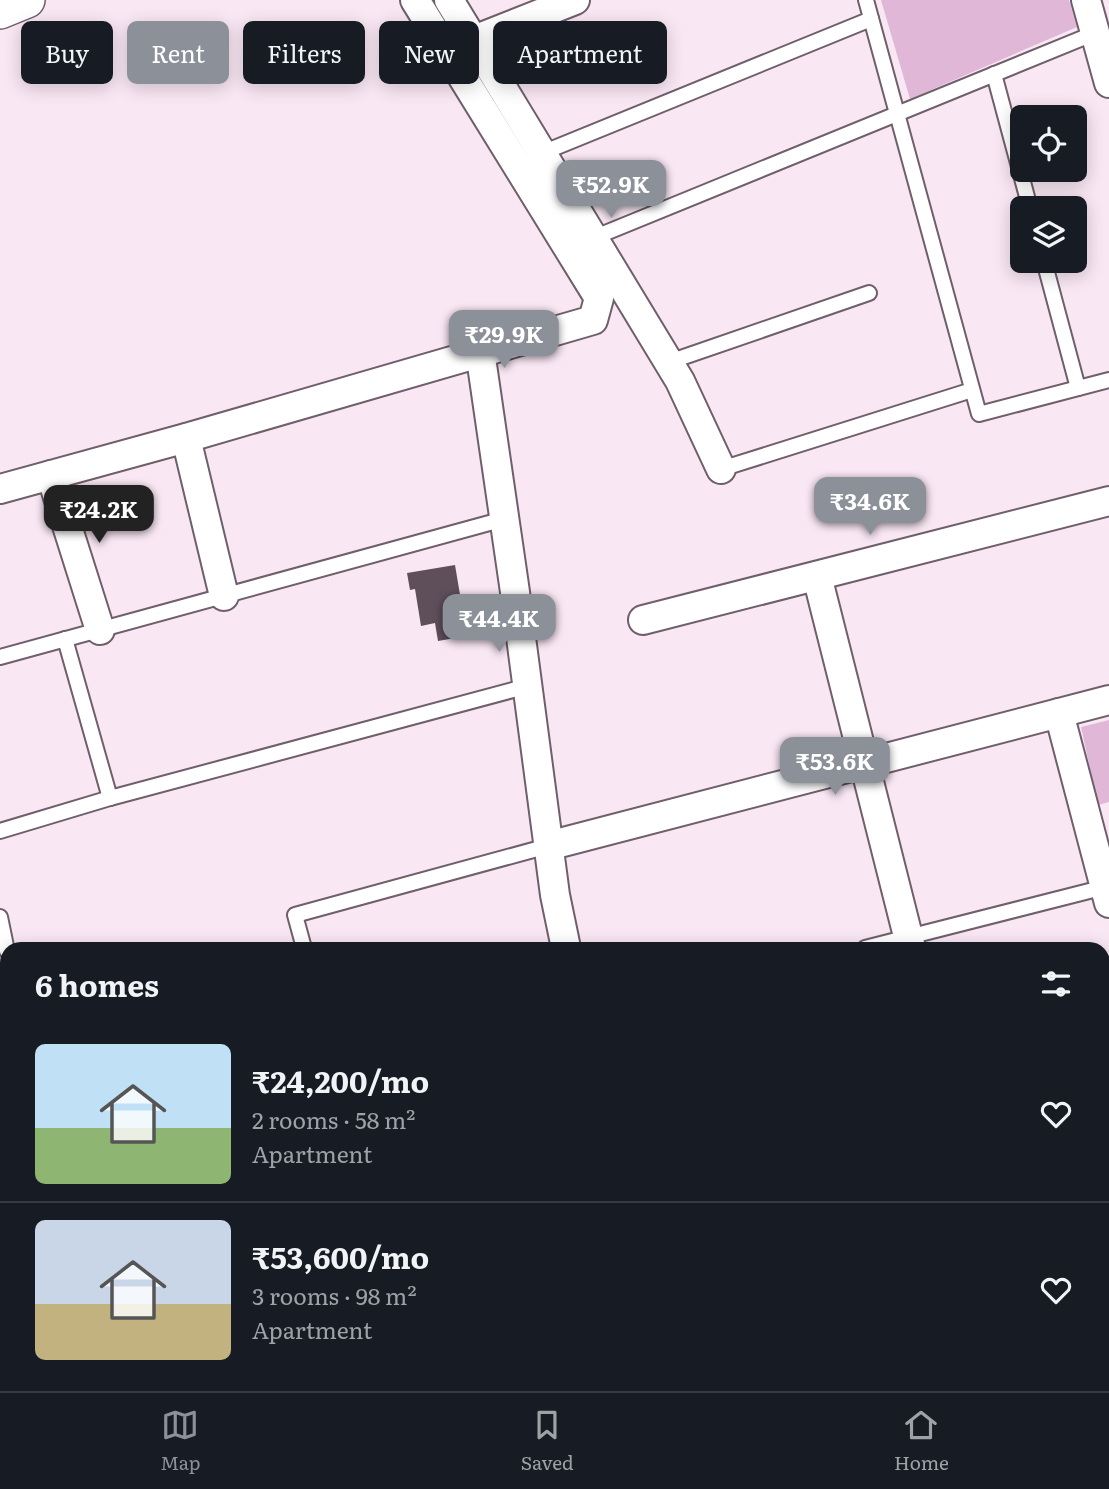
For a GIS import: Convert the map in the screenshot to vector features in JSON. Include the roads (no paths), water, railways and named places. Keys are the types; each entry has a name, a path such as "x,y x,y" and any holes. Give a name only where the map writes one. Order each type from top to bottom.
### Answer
{"street":[{"path":"0,11 27,0"},
{"path":"0,489 593,320 598,298 415,0"},
{"path":"449,0 462,21"},
{"path":"479,38 575,0"},
{"path":"1086,0 1109,83"},
{"path":"479,48 669,362 721,469"},
{"path":"480,351 555,895 565,942"},
{"path":"186,438 224,596"},
{"path":"51,475 100,630"},
{"path":"643,620 1109,501"},
{"path":"817,576 910,942"},
{"path":"548,846 1109,700"},
{"path":"1059,713 1107,895"}],"lane":[{"path":"866,0 979,414 1109,380"},
{"path":"542,153 871,19"},
{"path":"593,238 1095,33"},
{"path":"994,74 1027,196"},
{"path":"1047,273 1079,388"},
{"path":"669,362 869,293"},
{"path":"721,469 972,390"},
{"path":"0,657 504,519"},
{"path":"65,639 110,798"},
{"path":"0,831 110,798 528,686"},
{"path":"302,942 295,915 548,846"},
{"path":"914,942 1107,895"},
{"path":"0,918 5,942"}]}
